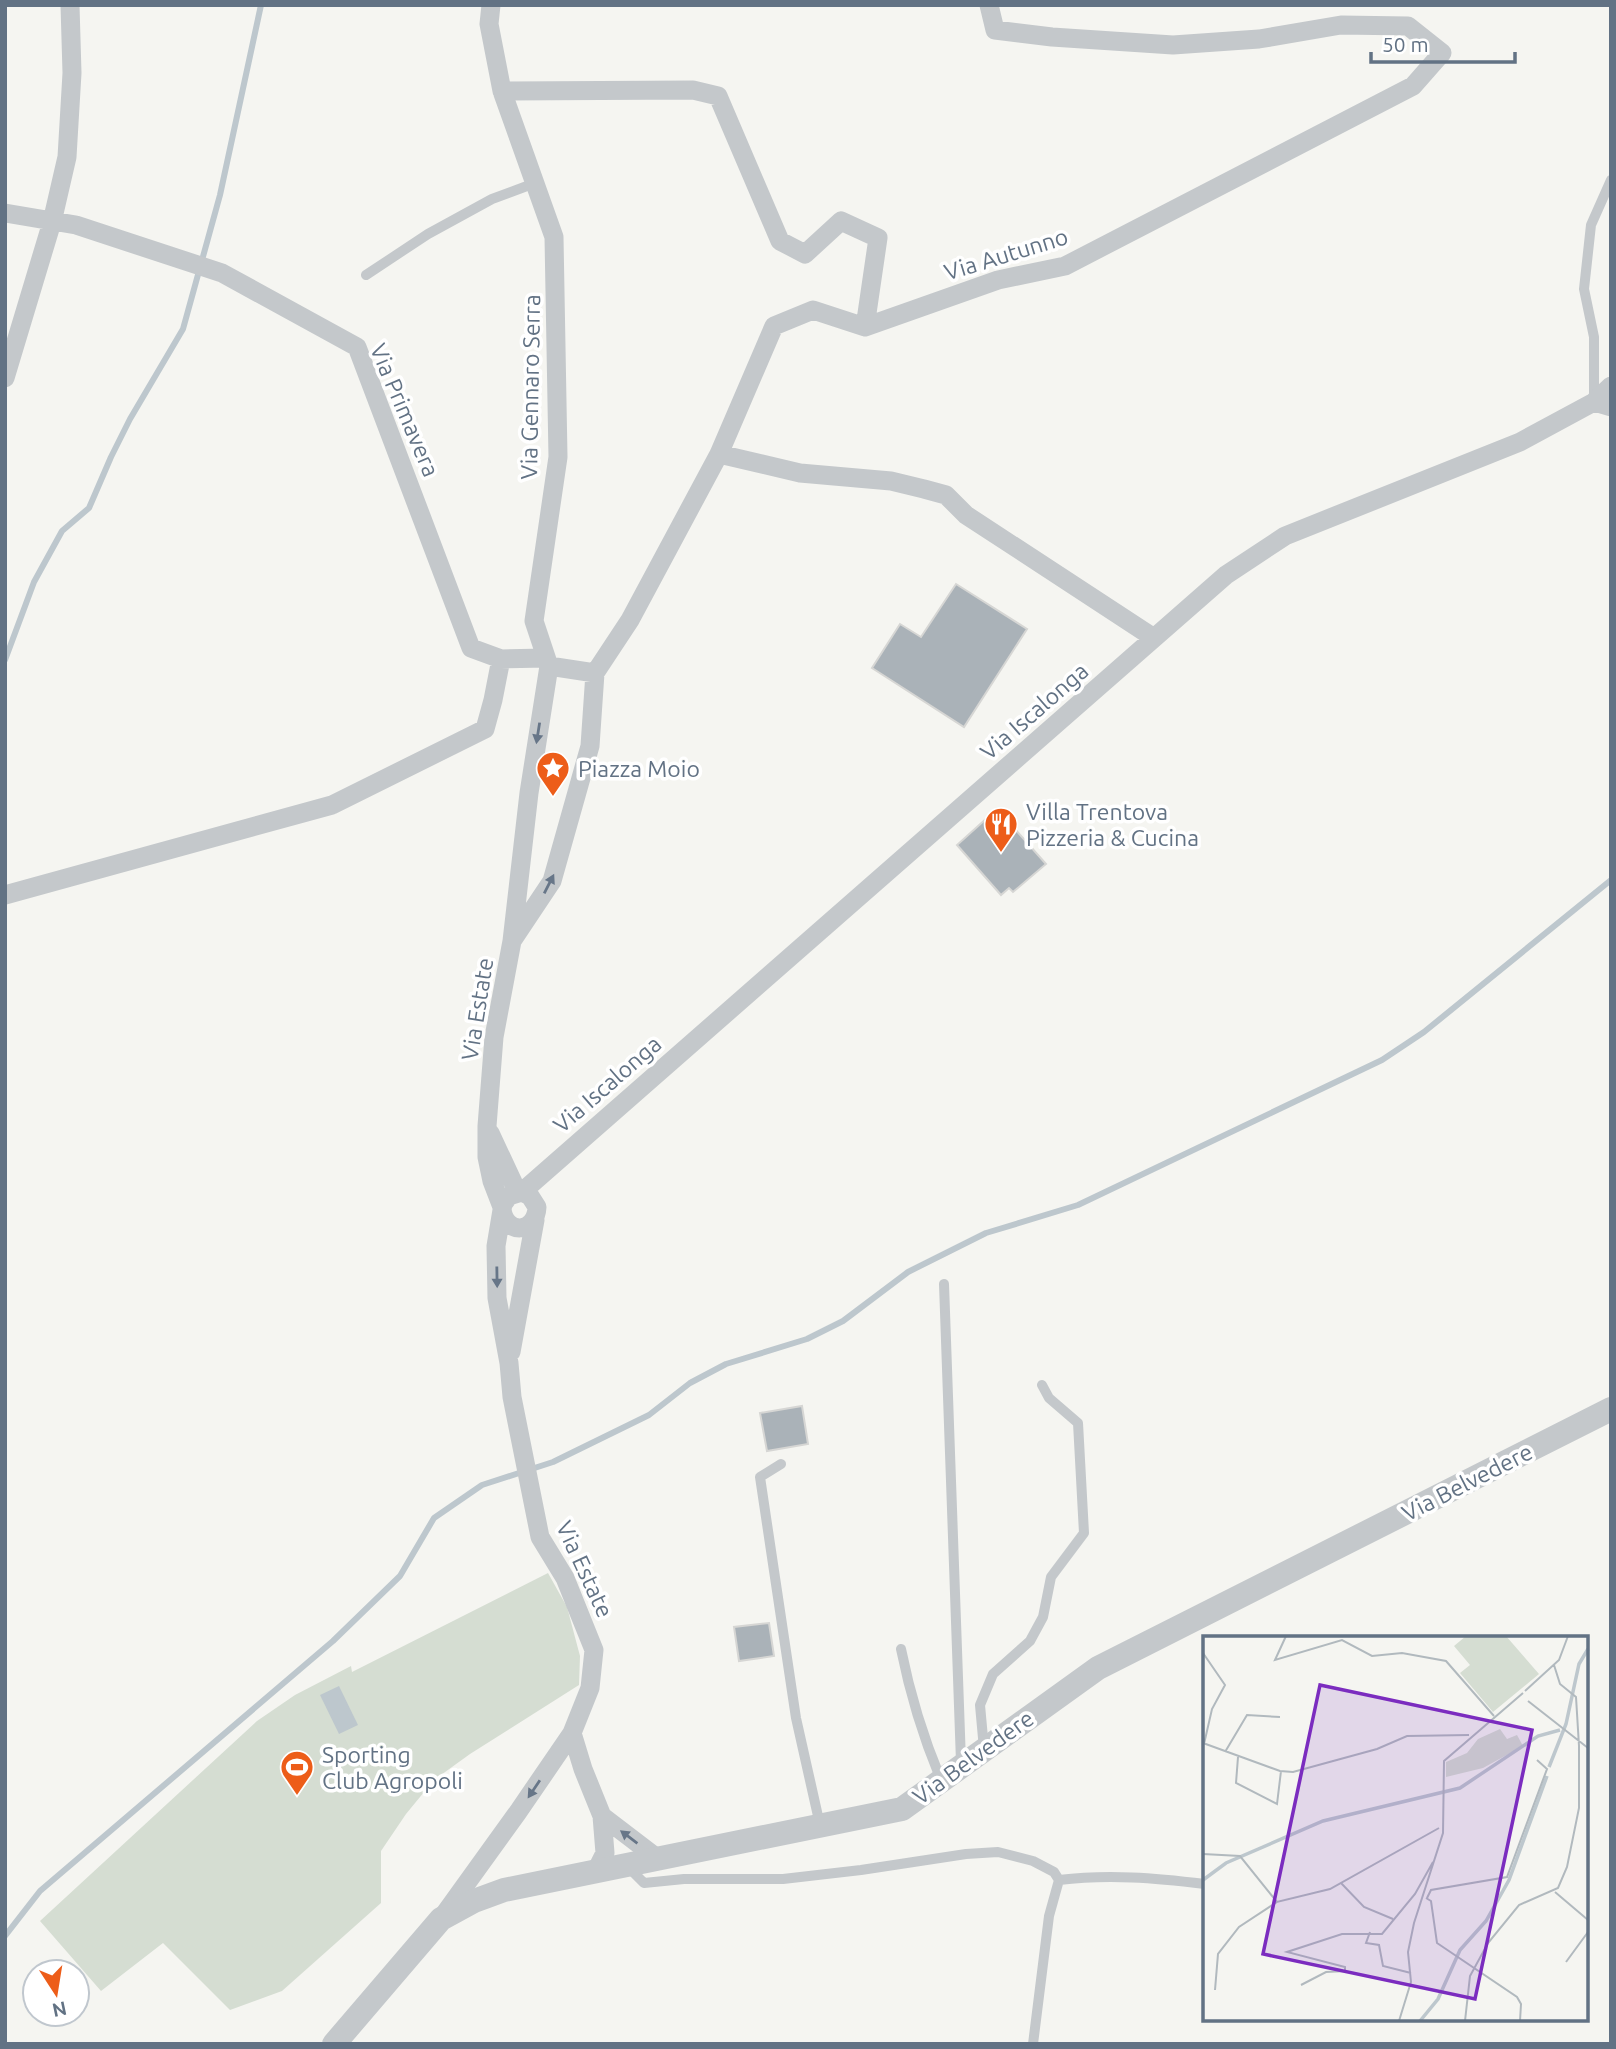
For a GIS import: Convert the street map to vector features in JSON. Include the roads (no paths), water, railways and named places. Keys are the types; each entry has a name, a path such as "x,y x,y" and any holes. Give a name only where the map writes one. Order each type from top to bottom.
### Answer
{"street":[{"path":"5,378 52,222 67,157 72,73 70,5"},
{"name":"Via Gennaro Serra","path":"491,5 489,24 502,91 554,237 558,457 534,621 548,662 529,793 512,942"},
{"name":"Via Autunno","path":"865,327 998,280 1065,266 1413,86 1442,53 1408,26 1341,25 1259,39 1173,45 1052,37 995,30 989,5"},
{"path":"502,91 693,90 718,96 780,241 805,254 841,221 878,239 865,327 813,310 774,326 719,453 630,620 595,673 590,746 552,881 512,942"},
{"name":"Via Primavera","path":"5,213 76,225 215,271 357,347 471,648 501,659 548,662"},
{"name":"Via Iscalonga","path":"520,1192 1226,575 1285,536 1520,442 1602,404 1611,386"},
{"path":"719,453 800,473 891,481 946,495 966,515 1154,638"},
{"path":"5,895 332,805 485,729 501,659"},
{"path":"548,662 595,673"},
{"name":"Via Estate","path":"441,1919 572,1732 590,1688 594,1650 565,1578 540,1537 512,1397 509,1363 497,1298 496,1246 502,1208 487,1157 487,1126 494,1037 512,942"},
{"name":"Via Estate","path":"487,1126 520,1192"},
{"name":"Via Iscalonga","path":"536,1214 554,1163"},
{"path":"520,1192 530,1196 536,1214 526,1227 514,1227 505,1220 502,1208 509,1196 520,1192"},
{"name":"Via Estate","path":"509,1363 536,1214"},
{"name":"Via Belvedere","path":"334,2044 441,1919 474,1901 504,1890 902,1809 1098,1668 1611,1409"},
{"path":"572,1732 602,1816 605,1853 596,1871"},
{"path":"602,1816 657,1858"}],"lane":[{"path":"1602,404 1594,337 1584,289 1591,225 1611,180"},
{"path":"366,275 428,234 492,199 535,183"},
{"path":"944,1284 951,1773"},
{"path":"984,1749 980,1704 993,1674 1030,1641 1043,1616 1051,1577 1084,1533 1078,1423 1049,1398 1042,1385"},
{"path":"780,1464 760,1477 796,1718 820,1825"},
{"path":"901,1649 908,1689 927,1747 951,1773"},
{"path":"626,1865 644,1883 684,1879 783,1879 998,1852 1033,1861 1054,1872 1059,1880 1049,1916 1033,2044"},
{"path":"1059,1880 1096,1876 1167,1879 1203,1884"}],"waterway":[{"path":"5,660 34,582 62,531 89,508 130,419 183,329 220,195 261,5"},
{"path":"5,1936 40,1891 333,1641 400,1576 434,1518 482,1485 553,1462 649,1415 690,1383 726,1364 807,1339 843,1321 908,1272 986,1233 1078,1205 1382,1060 1424,1032 1611,880"}],"place":[{"name":"Piazza Moio","path":"553,798"},
{"name":"Villa Trentova Pizzeria & Cucina","path":"1001,854"},
{"name":"Sporting Club Agropoli","path":"297,1797"}]}
